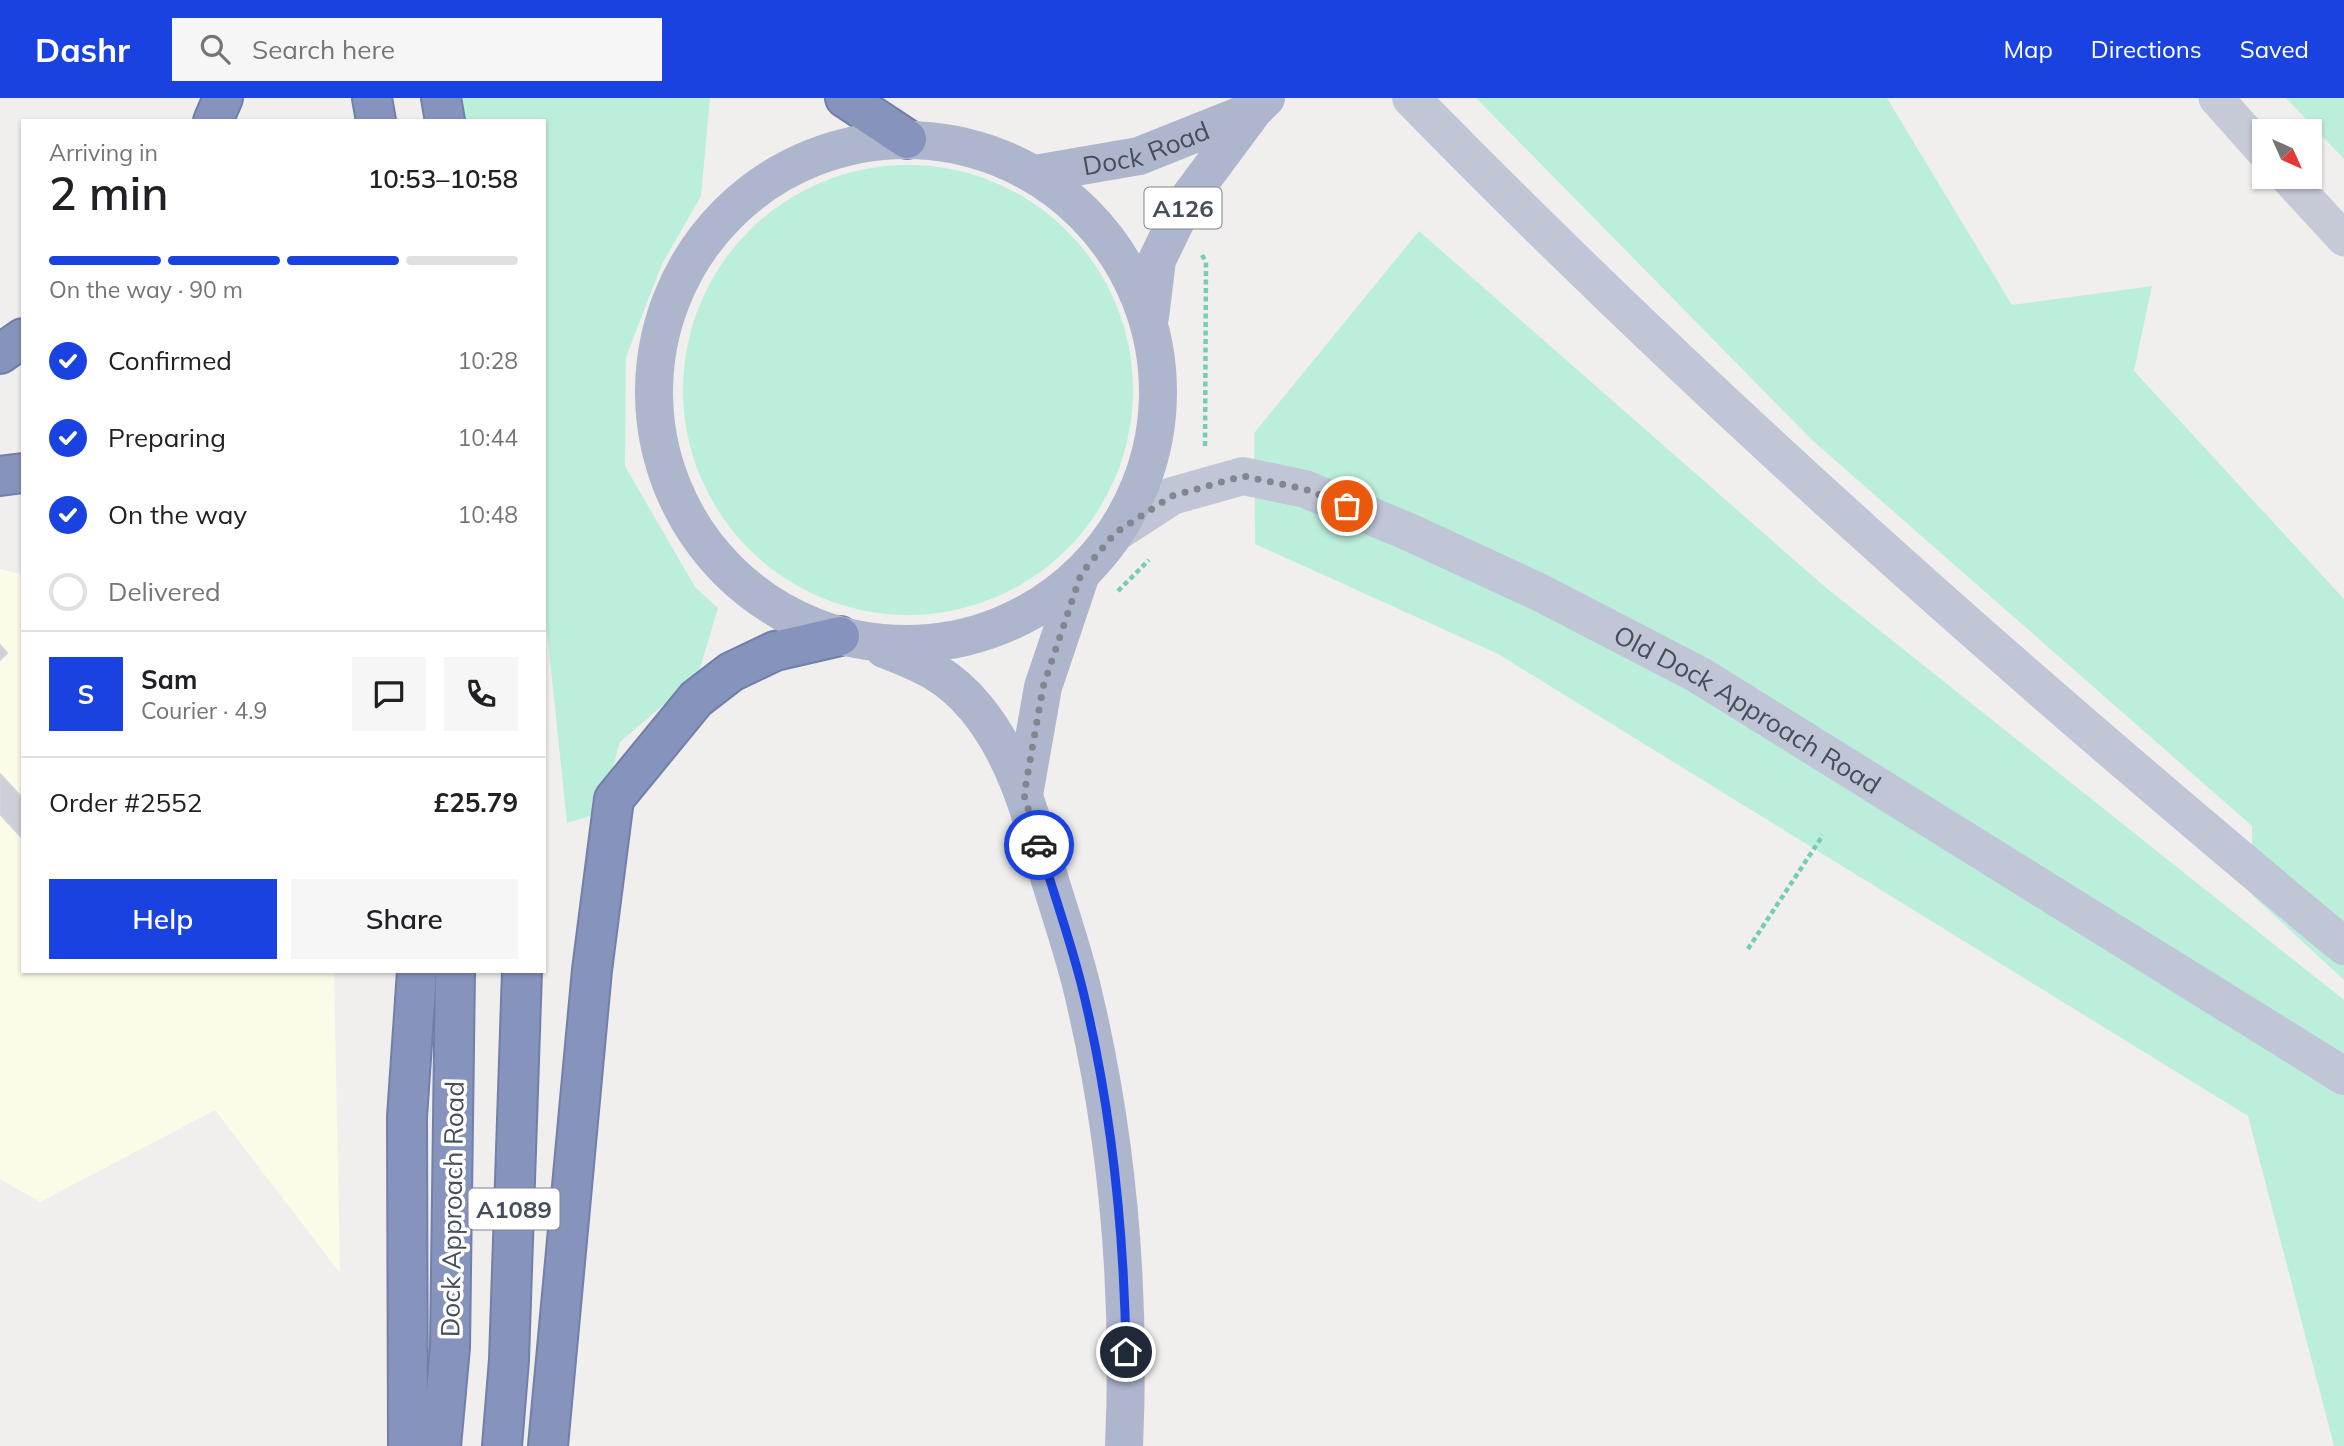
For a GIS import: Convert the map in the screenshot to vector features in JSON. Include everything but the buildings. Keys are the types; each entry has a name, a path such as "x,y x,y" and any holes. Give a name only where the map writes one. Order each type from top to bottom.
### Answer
{"highway":[{"path":"214,119 223,98"},
{"path":"372,98 376,119"},
{"path":"441,98 445,119"},
{"path":"845,98 906,139"},
{"path":"0,354 21,339"},
{"path":"0,476 21,473"},
{"path":"548,1446 592,970 614,799 696,699 731,673 775,651 853,638"},
{"path":"408,1446 407,1117 416,973"},
{"name":"Dock Approach Road","path":"441,1446 450,1348 455,973"},
{"name":"A1089","path":"502,1446 509,1360 522,973"}],"main road":[{"name":"Dock Road","path":"1035,174 1139,156 1260,104"},
{"name":"Dock Road","path":"1150,323 1157,260 1185,203 1260,104"},
{"path":"853,638 924,644 982,633 1035,609 1081,574 1115,533 1137,495 1151,453 1158,410 1158,366 1150,323 1132,278 1106,237 1074,202 1035,174 983,152 951,143 906,139 858,144 812,157 769,180 731,210 700,247 676,289 660,335 654,383 657,431 668,478 696,531 718,560 753,593 794,619 853,638 938,672 977,709 1004,751 1024,795 1081,984 1115,1175 1125,1286 1127,1374 1124,1446"},
{"path":"1024,795 1043,687 1081,574"}],"street":[{"path":"1411,98 1746,424 2052,696 2344,946"},
{"path":"2216,98 2252,138"},
{"path":"2298,189 2344,239"},
{"name":"Old Dock Approach Road","path":"1115,533 1172,496 1243,476 1305,489 1409,532 1539,592 1699,675 2344,1076"}],"path":[{"path":"1173,227 1194,238 1206,262 1205,456 1212,485"},
{"path":"1116,593 1153,557"},
{"path":"1748,949 1823,835"}],"shaded area":[{"path":"0,569 21,574 21,973 334,973 340,1273 215,1110 40,1202 0,1179"}],"green space":[{"path":"460,98 710,98 701,196 662,264 626,357 625,466 695,587 718,608 698,675 620,742 600,813 567,823 546,622 546,119 465,119"},
{"path":"1476,98 1887,98 2012,305 2152,286 2134,371 2344,599 2344,980 2252,895 2252,826 1812,440"},
{"path":"2286,98 2344,98 2344,159 2322,136 2322,119 2306,119"},
{"path":"908,165 952,170 994,182 1033,203 1067,231 1095,265 1116,304 1128,346 1133,390 1128,434 1116,476 1095,515 1067,549 1033,577 994,598 952,610 908,615 864,610 822,598 783,577 749,549 721,515 700,476 688,434 683,390 688,346 700,304 721,265 749,231 783,203 822,182 864,170"},
{"path":"1419,231 1824,586 2344,1000 2344,1446 2334,1446 2248,1116 1498,654 1255,544 1254,433"}],"way so far":[{"path":"1039,845 1024,795 1043,687 1081,574 1115,533 1172,496 1243,476 1305,489 1347,506"}],"route":[{"path":"1039,845 1081,984 1101,1084 1117,1188 1125,1286 1126,1352"}]}
